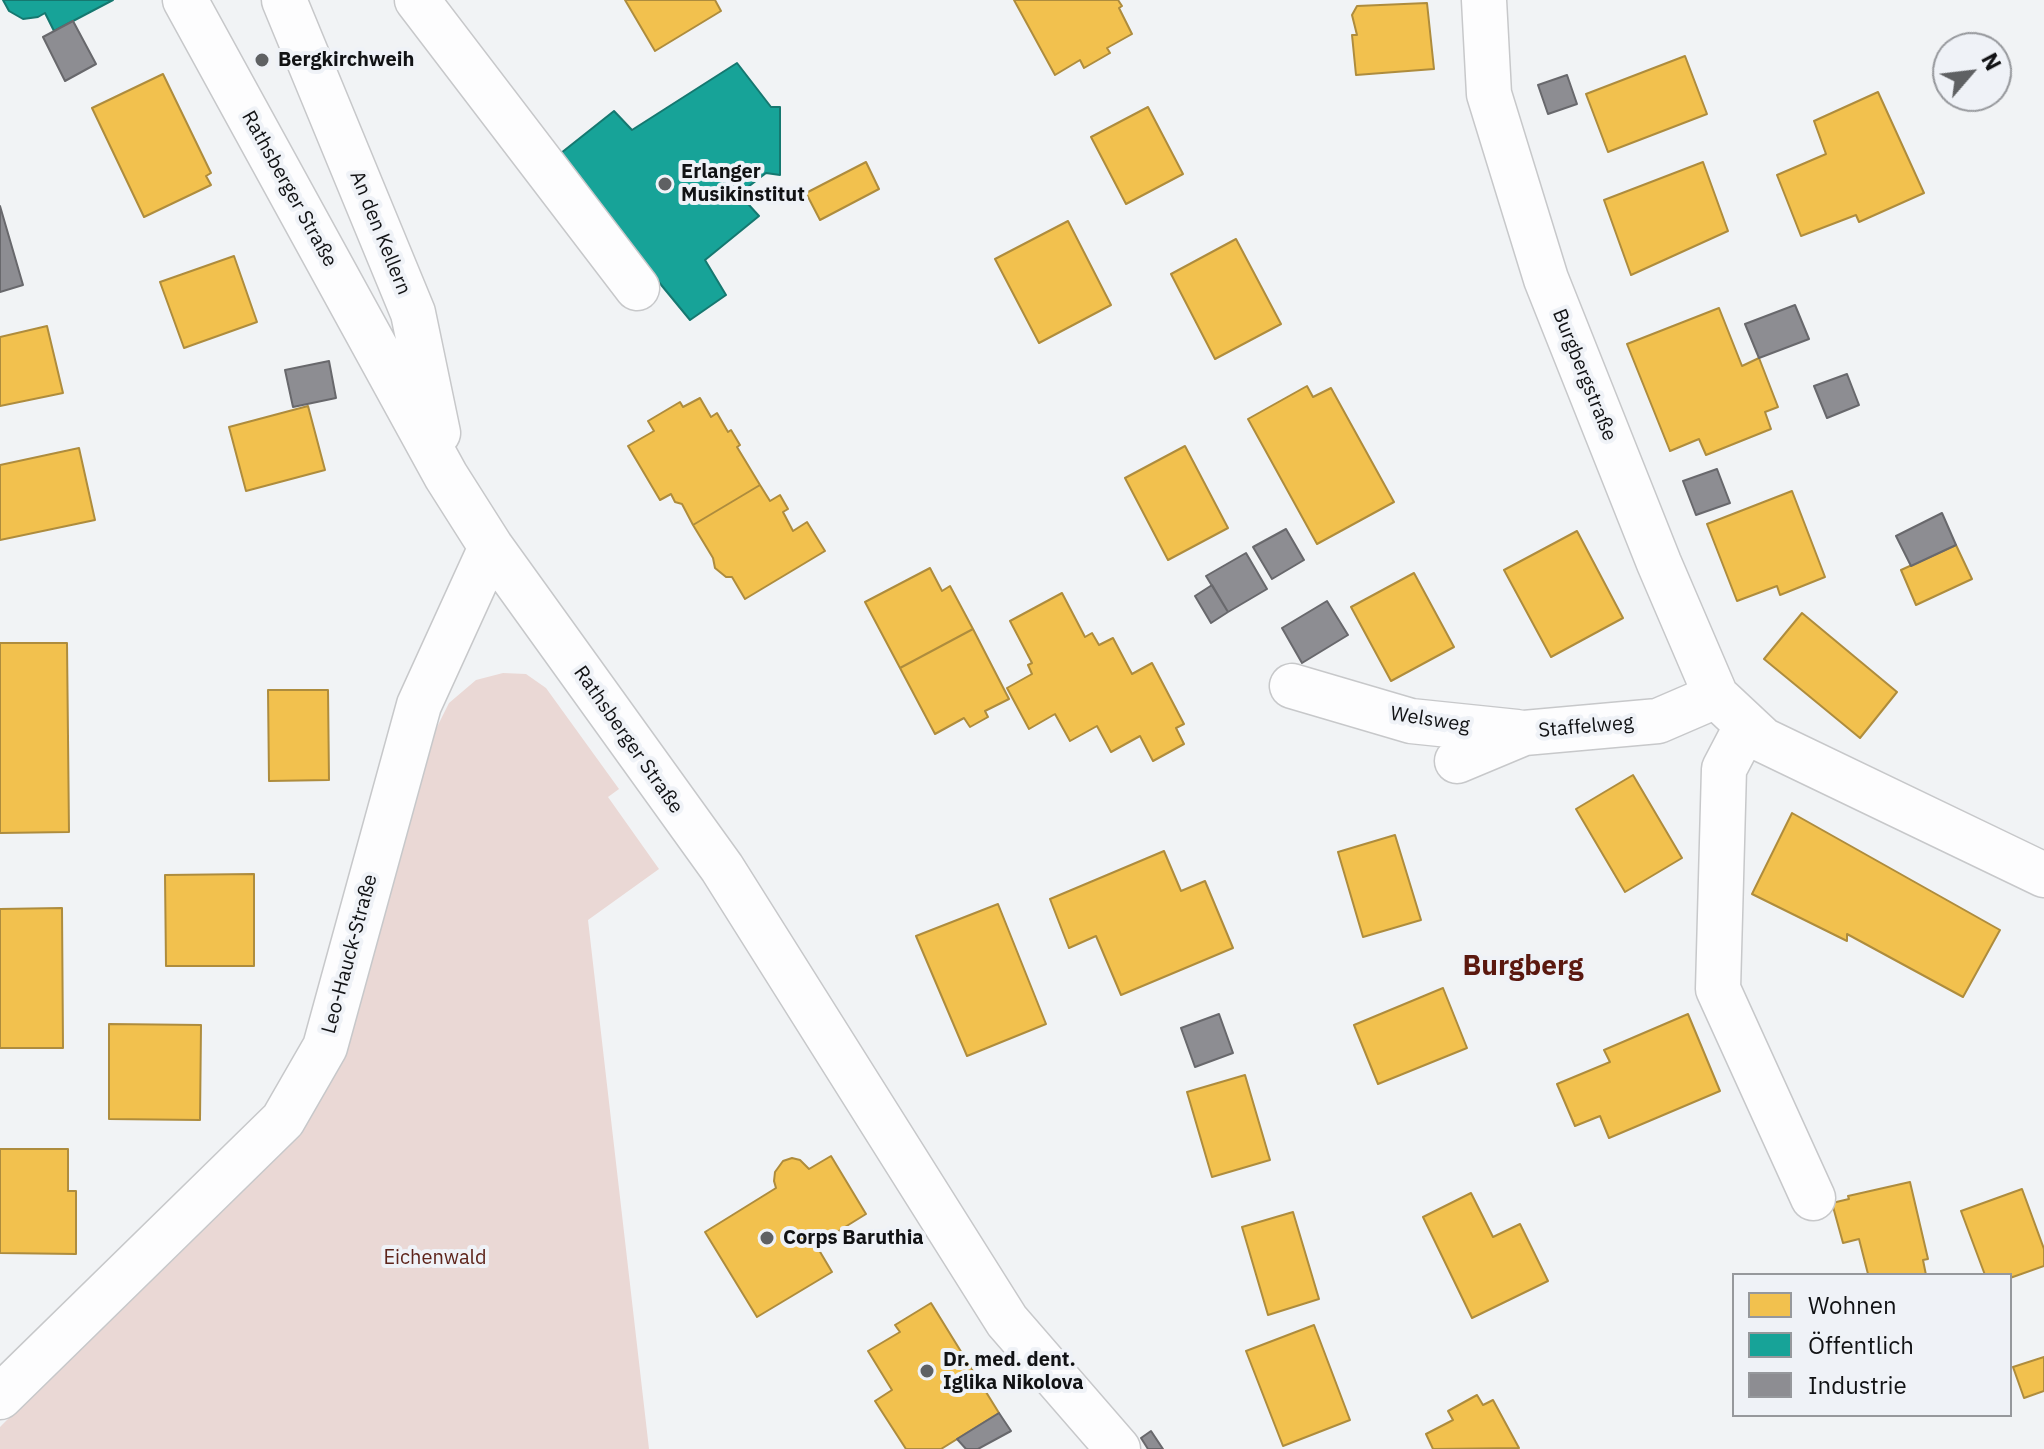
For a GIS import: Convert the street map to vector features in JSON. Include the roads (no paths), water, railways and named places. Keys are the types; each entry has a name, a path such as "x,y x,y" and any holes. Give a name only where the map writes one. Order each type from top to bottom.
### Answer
{"street":[{"name":"Rathsberger Straße","path":"185,0 446,476 491,547 722,868 1007,1321 1118,1449"},
{"name":"An den Kellern","path":"284,0 413,313 446,476"},
{"path":"417,0 637,288"},
{"name":"Burgbergstraße","path":"1484,0 1489,94 1546,279 1659,563 1716,696 1763,740 2044,875"},
{"name":"Leo-Hauck-Straße","path":"0,1397 283,1120 325,1047 419,705 491,547"},
{"name":"Welsweg","path":"1292,686 1411,721 1524,733"},
{"name":"Staffelweg","path":"1457,761 1524,733 1658,721 1716,696"},
{"path":"1747,725 1724,769 1718,989 1813,1198"}],"place":[{"name":"Bergkirchweih","path":"262,60"},
{"name":"Erlanger Musikinstitut","path":"665,184"},
{"name":"Corps Baruthia","path":"767,1238"},
{"name":"Dr. med. dent. Iglika Nikolova","path":"927,1371"}],"district":[{"name":"Burgberg","path":"1523,967"}],"park label":[{"name":"Eichenwald","path":"435,1258"}]}
